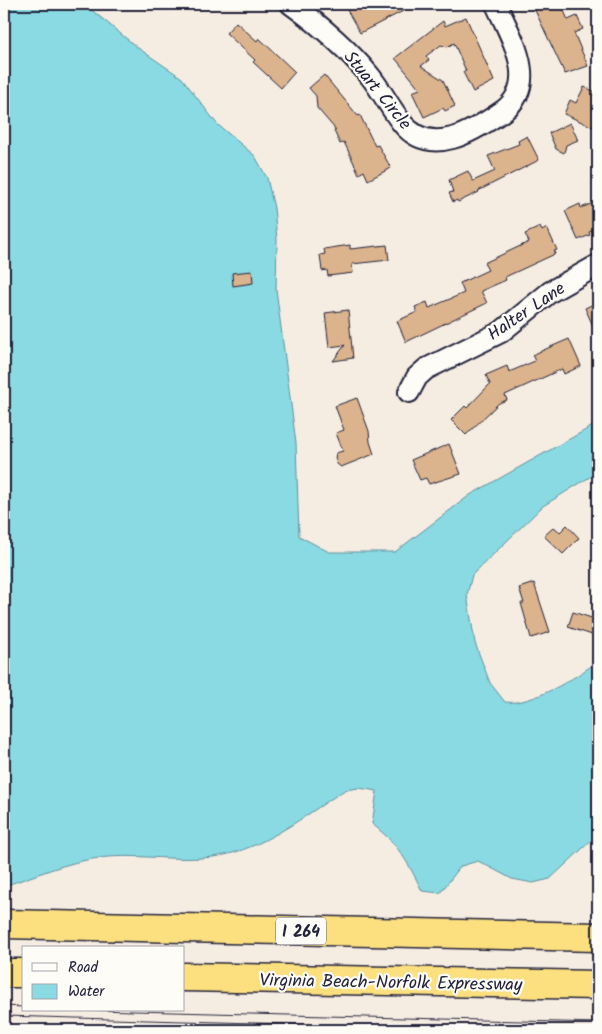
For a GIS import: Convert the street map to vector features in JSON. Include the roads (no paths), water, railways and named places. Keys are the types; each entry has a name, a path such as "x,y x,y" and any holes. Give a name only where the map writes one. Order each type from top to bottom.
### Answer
{"highway":[{"name":"I 264","path":"4,924 598,937"},
{"path":"4,973 22,973"},
{"name":"Virginia Beach-Norfolk Expressway","path":"185,977 598,985"}],"street":[{"name":"Stuart Circle","path":"298,6 347,50 370,76 408,129 420,137 434,141 446,141 455,138 502,111 515,98 521,86 521,62 496,4"},
{"name":"Halter Lane","path":"409,392 417,377 426,369 501,332 550,292 598,266"}],"water":[{"path":"4,4 81,4 88,7 138,48 182,78 217,124 255,156 267,178 274,208 277,239 276,289 296,443 299,536 329,552 395,552 470,495 598,423 598,472 543,506 472,575 467,595 475,643 490,683 505,702 528,700 540,695 578,675 598,661 598,834 550,879 533,883 512,879 478,861 461,866 440,893 422,891 402,854 372,824 377,791 359,788 345,790 278,833 236,852 202,858 133,856 99,858 63,866 4,886"}],"tram line":[{"path":"4,1006 22,1007"},
{"path":"172,1012 598,1023"},
{"path":"4,1016 505,1030"}]}
